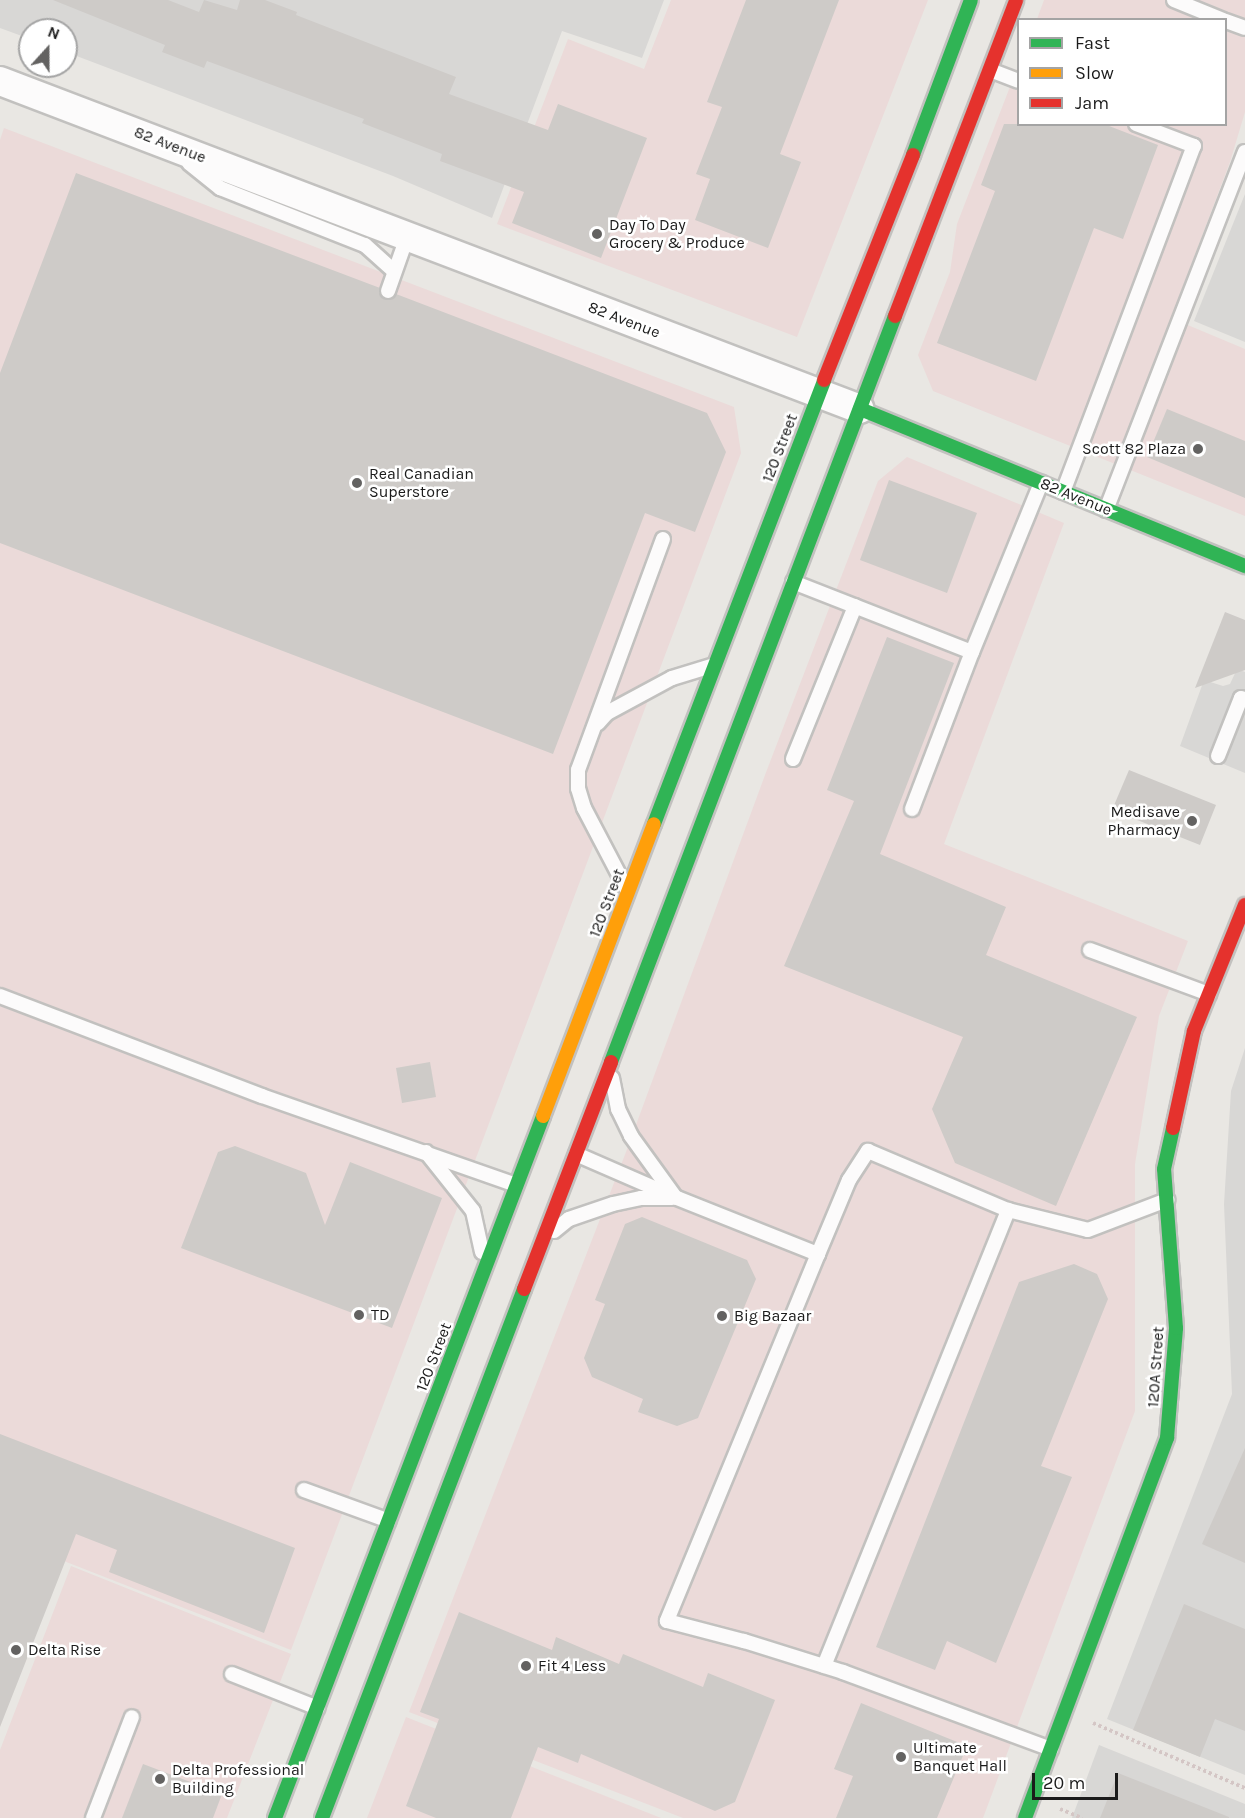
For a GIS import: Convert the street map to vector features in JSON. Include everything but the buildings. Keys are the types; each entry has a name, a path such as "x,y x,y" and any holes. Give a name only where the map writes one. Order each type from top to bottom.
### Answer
{"main road":[{"name":"120 Street","path":"275,1818 482,1276 523,1189 567,1057 628,892 971,0"},
{"path":"321,1818 1016,0"},
{"name":"82 Avenue","path":"860,409 1245,566"},
{"name":"120A Street","path":"1025,1818 1167,1438 1176,1328 1164,1169 1194,1031 1245,905"},
{"path":"567,1057 571,1076"},
{"path":"563,1147 576,1154"},
{"path":"524,1251 528,1281"}],"street":[{"name":"82 Avenue","path":"0,81 860,409"}],"lane":[{"path":"1174,0 1200,15"},
{"path":"1227,21 1245,28"},
{"path":"990,70 1017,81"},
{"path":"1063,492 1194,146 1141,126"},
{"path":"161,141 220,188 365,245 394,271"},
{"path":"1106,510 1245,152"},
{"path":"388,291 407,237"},
{"path":"912,809 972,652 1041,483"},
{"path":"628,892 584,807 578,788 578,770 663,539"},
{"path":"793,582 972,652"},
{"path":"793,759 855,606"},
{"path":"594,726 607,713 638,695 672,678 715,665"},
{"path":"1218,756 1241,698 1245,699"},
{"path":"1090,950 1209,994"},
{"path":"0,996 262,1096 426,1152 523,1189"},
{"path":"609,1062 618,1109 631,1136 677,1198"},
{"path":"1051,1749 824,1666 744,1641 668,1621 849,1180 868,1151 1008,1210 1088,1230 1167,1200"},
{"path":"426,1152 473,1211 482,1242 482,1276"},
{"path":"576,1154 677,1198 818,1254"},
{"path":"543,1239 569,1220 613,1204 641,1198 677,1198"},
{"path":"824,1666 1008,1210"},
{"path":"304,1490 389,1521"},
{"path":"232,1674 318,1708"},
{"path":"93,1818 132,1717"}],"path":[{"path":"1087,1720 1245,1788"},
{"path":"1060,1809 1082,1818"}],"shaded area":[{"path":"0,0 664,0 642,58 562,31 492,218 393,176 78,57 78,18 18,18 18,35 0,28"},
{"path":"671,0 928,0 797,337 497,224 568,39 644,69"},
{"path":"1044,0 1245,0 1245,112 1230,162 1171,318 1245,349 1245,516 933,391 918,355 950,272 957,224 1017,69 1017,126 1227,126 1227,18 1037,18"},
{"path":"4,128 734,407 741,453 291,1650 0,1536 0,140"},
{"path":"1245,194 1245,342 1194,321"},
{"path":"907,457 1064,523 944,844 1188,941 1159,1016 1135,1164 1135,1411 983,1818 683,1818 409,1712 626,1152 765,775 878,481"},
{"path":"1237,669 1245,672 1245,773 1180,746 1204,680 1223,686 1230,684"},
{"path":"1245,1048 1245,1775 1107,1719 1232,1394 1224,1204 1231,1091"},
{"path":"71,1566 291,1654 227,1818 0,1818 0,1750"},
{"path":"406,1717 661,1818 367,1818"},
{"path":"1099,1745 1245,1804 1245,1818 1072,1818"}],"traffic: fast":[{"path":"913,155 971,0"},
{"path":"611,1062 895,316"},
{"path":"654,824 824,380"},
{"path":"860,409 1245,566"},
{"path":"275,1818 543,1116"},
{"path":"1025,1818 1167,1438 1176,1328 1164,1169 1173,1128"},
{"path":"322,1818 524,1289"}],"traffic: slow":[{"path":"543,1116 654,824"}],"traffic: jam":[{"path":"895,316 1016,0"},
{"path":"824,380 913,155"},
{"path":"1173,1128 1194,1031 1245,905"},
{"path":"524,1289 611,1062"}],"place":[{"name":"Day To Day Grocery & Produce","path":"597,234"},
{"name":"Scott 82 Plaza","path":"1198,449"},
{"name":"Real Canadian Superstore","path":"357,483"},
{"name":"Medisave Pharmacy","path":"1192,821"},
{"name":"TD","path":"359,1315"},
{"name":"Big Bazaar","path":"722,1316"},
{"name":"Delta Rise","path":"16,1650"},
{"name":"Fit 4 Less","path":"526,1666"},
{"name":"Ultimate Banquet Hall","path":"901,1757"},
{"name":"Delta Professional Building","path":"160,1779"}]}
